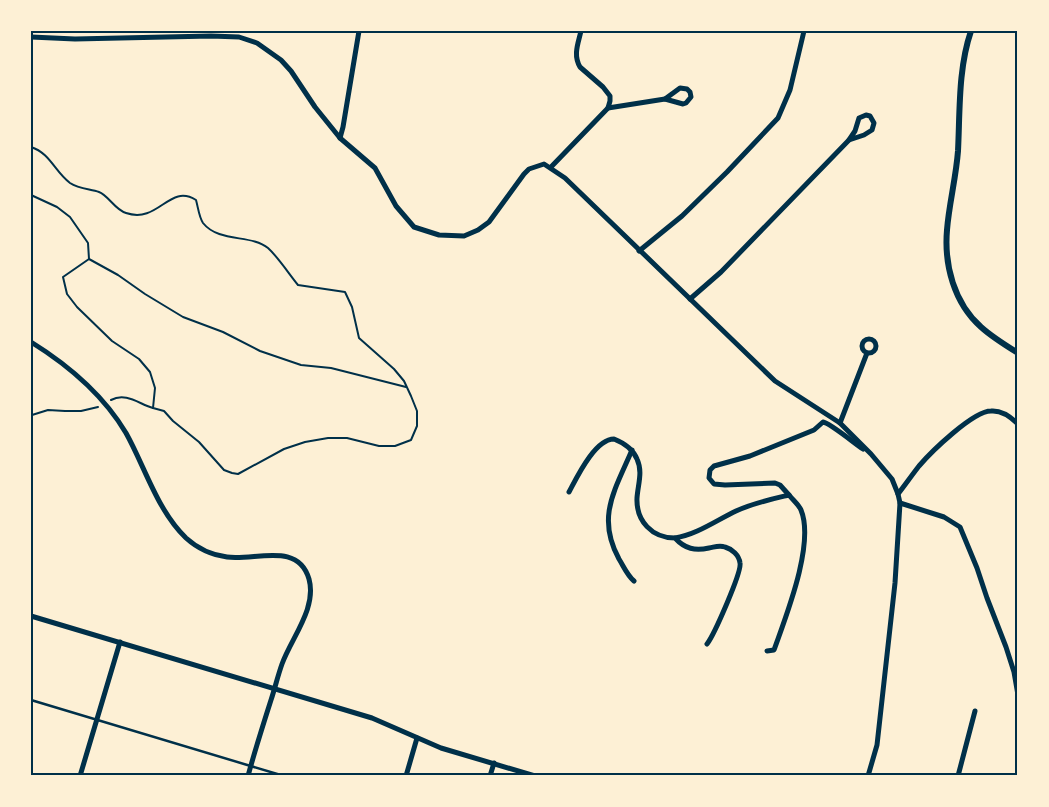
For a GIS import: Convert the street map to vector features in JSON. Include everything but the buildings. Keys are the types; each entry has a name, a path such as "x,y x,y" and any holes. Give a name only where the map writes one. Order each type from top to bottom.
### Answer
{"street":[{"path":"74,31 74,39"},
{"path":"340,138 359,31"},
{"path":"551,167 608,108 610,101 608,93 577,62 576,50 581,31"},
{"path":"639,251 682,216 778,118 790,90 804,31"},
{"path":"971,31 963,59 958,155 947,230 946,258 952,281 972,318 987,332 1018,353"},
{"path":"31,37 74,39 220,34 239,37 257,43 281,60 340,138 375,168 396,206 414,227 438,235 464,236 478,230 489,222 529,169 544,164 565,178 775,381 840,422 892,479 900,503 895,582 877,745 868,776"},
{"path":"608,108 665,99 682,88 687,89 691,94 689,101 683,104 665,99"},
{"path":"690,299 721,272 849,140 855,131 859,118 870,116 874,123 872,130 849,140"},
{"path":"31,342 84,381 104,404 125,432 163,506 177,528 188,539 198,547 219,555 246,558 278,554 290,557 304,566 312,590 309,603 282,663 248,776"},
{"path":"840,422 866,354"},
{"path":"898,494 926,458 970,420 990,410 1001,412 1011,417 1018,424"},
{"path":"767,650 774,650 797,580 805,534 802,512 790,495 776,483 725,486 714,484 709,478 710,470 714,466 750,456 814,430 823,422 829,423 843,436 871,454"},
{"path":"569,492 591,455 606,441 614,439 632,450 637,458 640,467 637,498 638,510 644,523 654,533 662,537 675,538 688,534 738,510 760,502 790,495"},
{"path":"632,450 609,506 607,520 614,550 628,576 634,582"},
{"path":"900,503 944,517 960,527 1006,647 1014,672 1018,695"},
{"path":"675,538 681,545 690,549 724,547 733,551 740,562 738,574 719,620 706,644"},
{"path":"31,616 372,718 441,748 535,776"},
{"path":"80,776 120,642"},
{"path":"958,776 975,711"},
{"path":"406,776 417,738"},
{"path":"490,776 494,764"}],"lane":[{"path":"31,700 284,776"}],"path":[{"path":"31,147 39,149 51,160 71,184 86,190 101,192 124,213 140,216 155,211 168,201 183,195 191,197 196,200 202,222 223,235 253,242 268,248 298,285 345,292 352,307 359,338 394,369 407,387 417,411 418,426 411,440 396,446 379,446 347,438 312,440 284,450 238,474 224,470 199,442 164,411 134,399 117,397 104,404 81,411 48,410 31,415"},
{"path":"31,195 57,207 70,217 88,243 89,259"},
{"path":"89,259 118,275 183,317 223,332 260,350 301,365 331,368 407,387"},
{"path":"89,259 63,277 67,294 77,307 112,342 140,359 150,372 155,388 153,408"}]}
